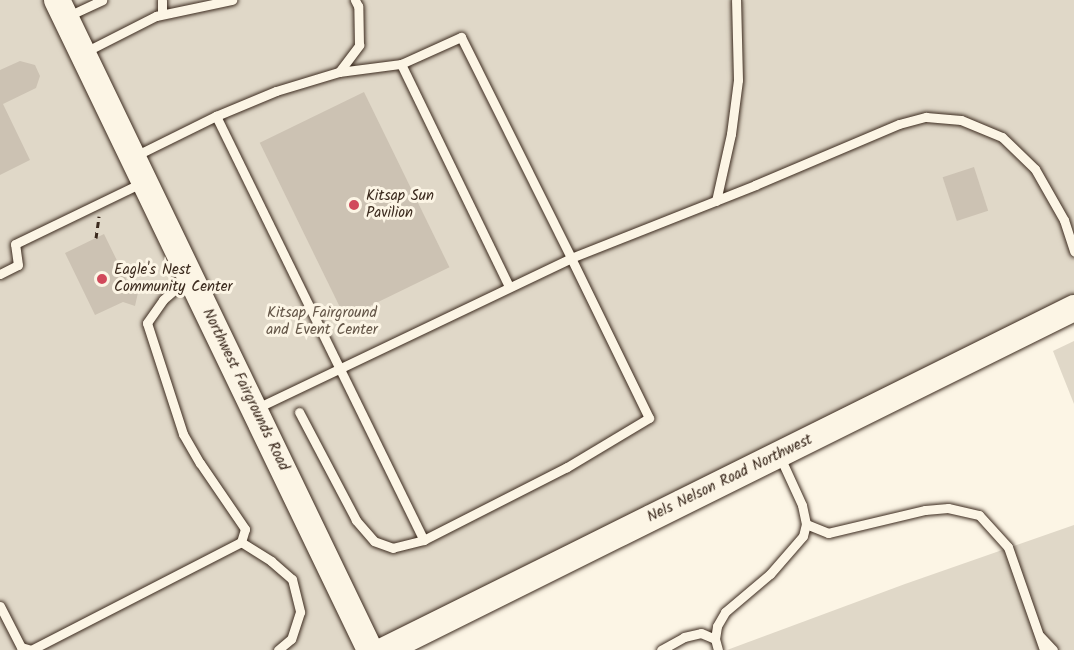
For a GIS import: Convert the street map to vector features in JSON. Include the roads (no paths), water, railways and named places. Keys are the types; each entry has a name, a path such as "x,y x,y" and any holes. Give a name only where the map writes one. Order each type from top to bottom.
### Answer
{"street":[{"name":"Northwest Fairgrounds Road","path":"61,9 370,650"},
{"name":"Nels Nelson Road Northwest","path":"385,650 1074,308"}],"lane":[{"path":"61,9 102,0"},
{"path":"162,0 162,14"},
{"path":"83,53 162,14 232,0"},
{"path":"339,72 359,45 358,6 355,0"},
{"path":"716,201 731,134 738,80 736,0"},
{"path":"132,157 216,116 276,91 339,72 401,64 461,38 649,418 567,467 424,540 393,548 374,541 356,520 299,411"},
{"path":"401,64 509,286"},
{"path":"216,116 424,540"},
{"path":"255,410 571,258 716,201 899,124 926,117 961,120 1002,137 1035,169 1064,220 1074,251"},
{"path":"0,274 18,265 15,244 144,181"},
{"path":"0,606 21,647 31,650 241,542 245,529 183,434 147,323 163,300 190,277"},
{"path":"718,650 715,639 717,626 725,612 770,574 797,546 806,524 802,505 779,454"},
{"path":"806,524 828,533 925,510 948,508 979,515 1008,547 1044,650"},
{"path":"241,542 271,561 292,579 300,612 291,639 278,650"},
{"path":"661,650 684,637 700,633 715,639"},
{"path":"1039,635 1053,650"}],"place":[{"name":"Kitsap Sun Pavilion","path":"354,205"},
{"name":"Eagle's Nest Community Center","path":"102,279"}],"park label":[{"name":"Kitsap Fairground and Event Center","path":"322,322"}]}
